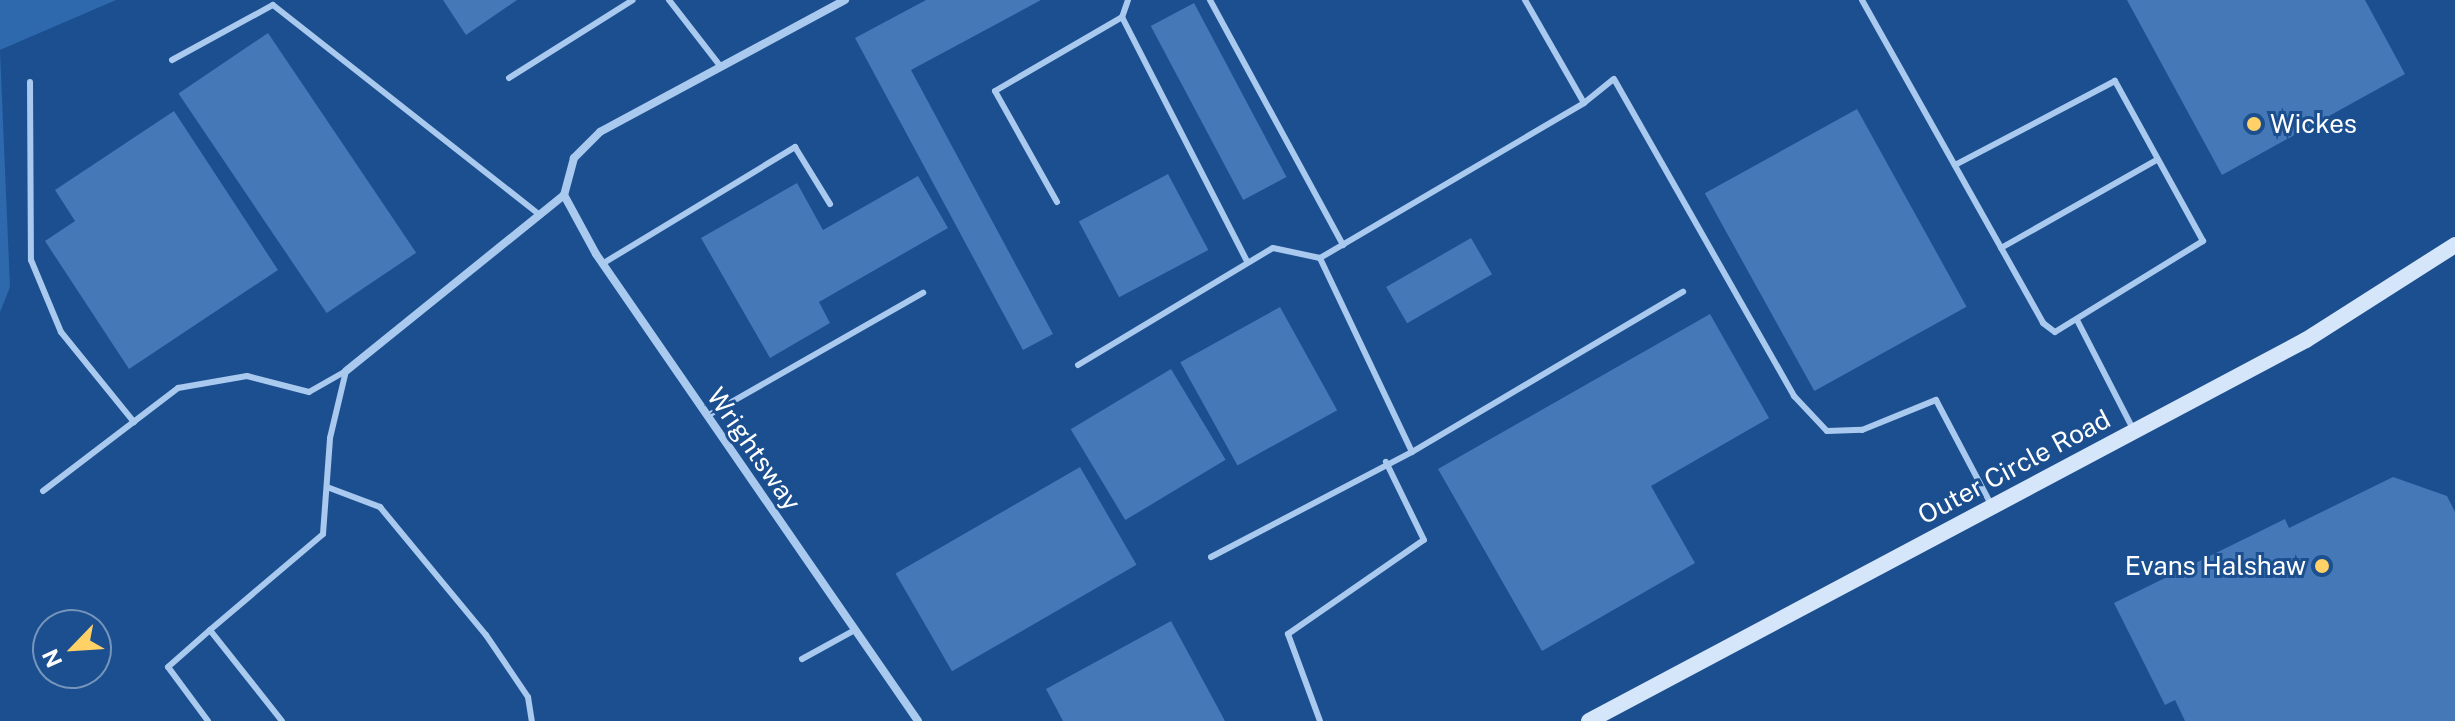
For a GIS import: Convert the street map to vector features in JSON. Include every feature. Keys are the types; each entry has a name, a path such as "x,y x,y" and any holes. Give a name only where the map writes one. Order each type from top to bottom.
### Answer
{"main road":[{"name":"Outer Circle Road","path":"1589,721 2393,290 2455,245"}],"street":[{"path":"346,371 564,195 574,158 600,132 845,0"},
{"name":"Wrightsway","path":"564,195 602,264 918,721"}],"lane":[{"path":"509,78 633,0"},
{"path":"669,0 721,67"},
{"path":"1057,202 995,91 1122,17 1128,0"},
{"path":"1210,0 1343,245"},
{"path":"1525,0 1584,103"},
{"path":"1862,0 2043,323 2055,332 2203,241 2115,81 1955,165"},
{"path":"172,60 273,5 540,215"},
{"path":"1122,17 1247,261"},
{"path":"1078,365 1273,248 1320,258 1584,103 1614,79 1794,396 1827,431 1862,430 1936,400 1992,506"},
{"path":"30,82 31,260 61,332 134,422"},
{"path":"602,264 795,147 830,204"},
{"path":"2001,248 2158,159"},
{"path":"1320,258 1412,452"},
{"path":"1211,557 1386,462 1412,452 1683,292"},
{"path":"707,416 923,293"},
{"path":"2077,320 2134,431"},
{"path":"43,491 178,388 247,376 309,392 346,371"},
{"path":"208,721 168,667 323,534 327,487 346,371"},
{"path":"1320,721 1288,634 1424,540 1386,462"},
{"path":"327,487 380,507 486,635 528,697 532,721"},
{"path":"210,630 282,721"},
{"path":"802,659 855,630"}],"shaded area":[{"path":"0,0 116,0 0,50"},
{"path":"0,51 10,287 0,312"}],"building":[{"path":"443,0 517,0 466,35"},
{"path":"926,0 1041,0 911,70 1053,334 1023,350 855,38"},
{"name":"Wickes","path":"2127,0 2365,0 2405,74 2222,175"},
{"path":"1194,3 1286,177 1243,200 1151,26"},
{"path":"268,33 416,253 327,313 178,93"},
{"path":"1857,109 1967,307 1814,391 1705,193"},
{"path":"174,111 278,270 129,369 45,241 75,221 55,190"},
{"path":"1168,174 1208,250 1119,297 1079,221"},
{"path":"918,176 948,228 819,302 830,323 770,358 701,238 797,183 823,230"},
{"path":"1471,238 1492,274 1407,323 1386,287"},
{"path":"1280,307 1337,410 1238,465 1180,362"},
{"path":"1710,314 1769,418 1651,486 1695,563 1542,651 1438,469"},
{"path":"1171,369 1226,460 1125,520 1071,429"},
{"path":"1080,467 1136,565 952,671 896,574"},
{"name":"Evans Halshaw","path":"2393,477 2447,496 2455,512 2455,721 2185,721 2175,700 2165,705 2114,603 2285,519 2289,528"},
{"path":"1171,621 1225,721 1063,721 1046,689"}],"place":[{"name":"Wickes","path":"2254,124"},
{"name":"Evans Halshaw","path":"2322,566"}]}
